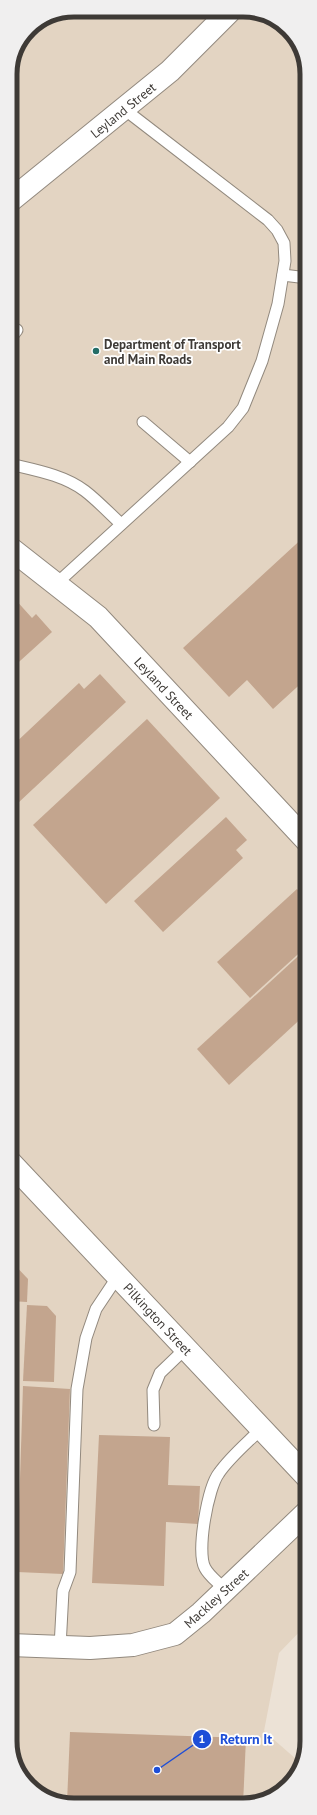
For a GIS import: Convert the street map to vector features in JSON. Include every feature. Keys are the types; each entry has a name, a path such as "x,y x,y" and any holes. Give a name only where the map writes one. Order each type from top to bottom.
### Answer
{"street":[{"name":"Leyland Street","path":"17,195 170,72 217,17"},
{"name":"Leyland Street","path":"17,553 98,617 300,833"},
{"name":"Pilkington Street","path":"17,1169 300,1470"},
{"name":"Mackley Street","path":"17,1644 90,1648 133,1645 175,1634 226,1590 300,1519"}],"lane":[{"path":"56,584 228,427 242,408 262,361 278,304 283,275 285,261 284,243 277,230 268,220 124,109"},
{"path":"283,275 300,277"},
{"path":"143,422 190,462"},
{"path":"17,466 53,475 71,482 85,490 121,524"},
{"path":"60,1646 63,1591 70,1572 77,1389 86,1338 96,1309 118,1276"},
{"path":"154,1425 153,1390 160,1373 186,1348"},
{"path":"226,1590 205,1568 201,1553 212,1484 219,1472 261,1428"}],"shaded area":[{"path":"251,17 268,23 286,36 296,52 300,70 300,1631 279,1653 264,1731 296,1759 296,1763 283,1781 265,1794 254,1797 74,1798 55,1795 36,1784 21,1763 17,1745 17,74 21,52 27,42 42,27 52,21 63,18"}],"building":[{"path":"300,540 300,684 273,709 247,680 229,697 183,648"},
{"path":"17,601 32,618 36,614 52,632 17,664"},
{"path":"100,674 126,702 18,803 17,741 79,683 84,689"},
{"path":"147,719 220,798 106,904 33,825"},
{"path":"226,817 247,840 236,850 243,858 163,932 134,901"},
{"path":"297,889 300,892 300,952 250,998 217,962"},
{"path":"300,954 300,1019 229,1085 197,1049"},
{"path":"17,1267 28,1279 27,1302 17,1301"},
{"path":"27,1305 47,1306 56,1316 54,1382 23,1381"},
{"path":"23,1386 70,1389 63,1574 17,1572"},
{"path":"99,1435 170,1437 168,1485 200,1486 198,1524 166,1522 164,1586 92,1583"},
{"path":"70,1732 246,1738 243,1798 67,1797"}],"place":[{"name":"Department of Transport and Main Roads","path":"96,351"},
{"name":"Return It","path":"157,1770"}]}
